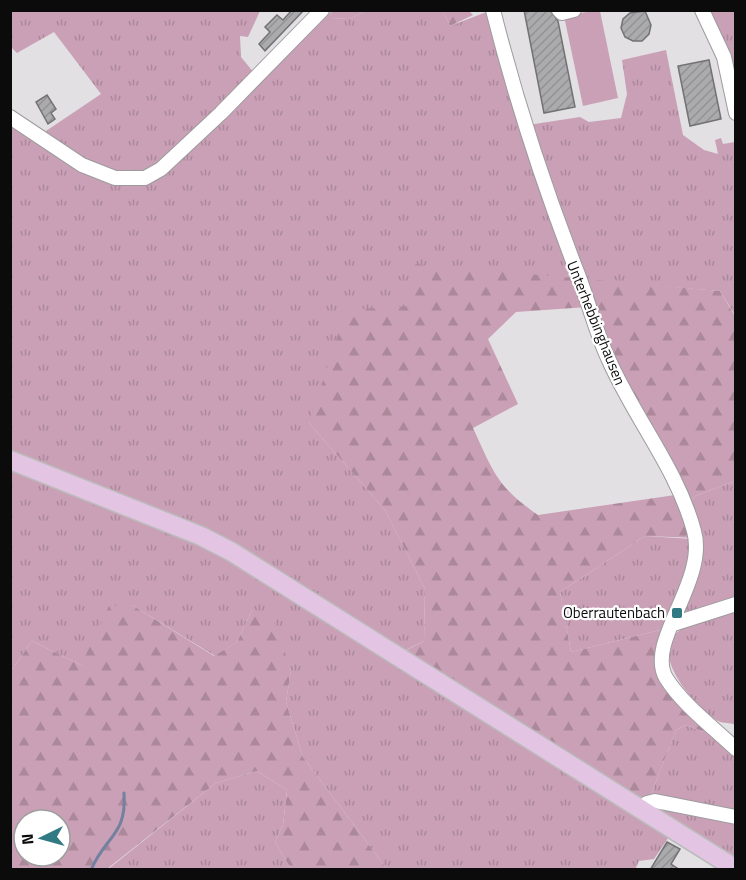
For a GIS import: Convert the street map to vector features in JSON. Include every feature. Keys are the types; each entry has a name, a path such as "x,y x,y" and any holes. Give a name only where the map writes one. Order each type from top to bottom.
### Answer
{"main road":[{"path":"10,460 193,532 232,552 735,869"}],"street":[{"path":"10,117 82,165 115,178 145,178 161,169 221,113 322,10"},
{"name":"Unterhebbinghausen","path":"493,10 507,67 558,224 606,355 620,387 663,455 684,498 695,534 692,576 672,624"},
{"path":"559,10 562,13 574,10"},
{"path":"702,10 724,57 735,113"},
{"path":"735,604 672,624 662,648 661,659 666,677 682,697 735,749"},
{"path":"641,809 647,803 655,801 735,817"}],"green space":[{"path":"332,10 366,11 349,19 329,18"},
{"path":"10,11 260,11 248,37 240,36 241,57 255,74 160,166 135,176 97,169 43,133 101,94 54,32 17,53 11,47"},
{"path":"331,11 330,18 349,19 366,11 443,11 450,26 489,11 577,280 408,306 309,423 385,510 425,589 424,641 404,651 669,832 667,840 654,859 639,861 635,870 387,869 303,757 286,702 291,669 252,610 237,642 215,656 132,605 81,665 32,641 11,671 11,122 69,163 135,183 298,43"},
{"path":"443,11 469,11 473,15 450,26"},
{"path":"600,11 618,98 583,106 564,16"},
{"path":"704,11 735,11 735,90"},
{"path":"666,50 683,135 704,150 718,154 715,140 721,138 723,144 735,142 735,315 720,291 583,280 528,125 580,117 589,122 621,118 627,94 622,60"},
{"path":"414,264 720,291 735,316 735,481 695,496 692,502 698,538 645,536 560,592 571,652 664,629 658,664 713,730 704,732 686,725 676,730 650,797 641,803 403,652 424,641 425,589 385,510 309,423 346,310 408,306","holes":["587,307 675,495 538,515 513,496 498,477 473,428 518,404 488,339 516,312"]},
{"path":"735,481 735,602 684,618 681,613 698,538 692,502 695,496"},
{"path":"645,536 693,539 693,557 664,629 571,652 560,592"},
{"path":"132,605 214,656 237,642 252,610 271,613 291,670 286,702 303,757 387,869 291,869 275,842 283,825 287,790 257,771 216,783 107,869 11,869 11,671 32,641 81,665 109,606"},
{"path":"735,610 735,725 718,721 690,696 674,672 669,648 672,638 684,627"},
{"path":"686,725 704,732 713,730 735,752 735,814 650,797 676,730"},
{"path":"257,771 287,790 283,825 275,842 291,869 107,870 216,783"},
{"path":"653,806 735,820 735,864 678,828"}],"building":[{"path":"292,10 304,10 265,51 259,44 270,32 265,27 277,15 283,20"},
{"path":"524,10 550,10 558,21 575,107 544,113"},
{"path":"645,11 651,25 649,34 642,41 633,41 625,37 621,28 623,19 630,13"},
{"path":"709,60 721,119 690,126 678,66"},
{"path":"47,95 56,109 51,113 55,119 48,124 36,102"},
{"path":"667,842 680,849 671,864 680,870 650,870"}],"waterway":[{"path":"91,870 119,827 124,807 124,793"}],"place":[{"name":"Oberrautenbach","path":"677,613"}]}
